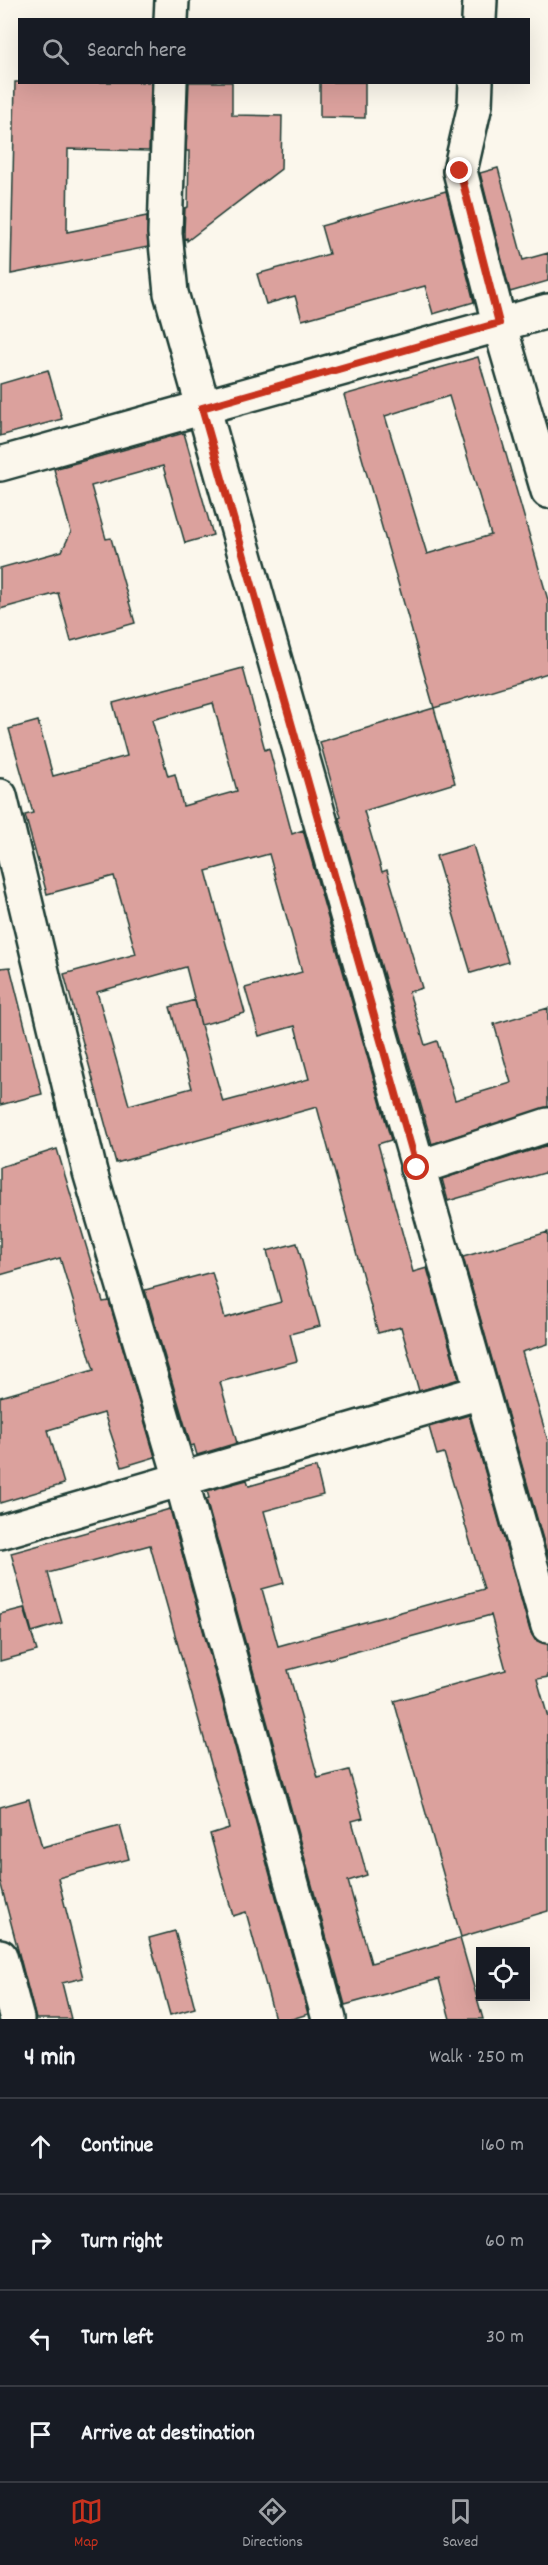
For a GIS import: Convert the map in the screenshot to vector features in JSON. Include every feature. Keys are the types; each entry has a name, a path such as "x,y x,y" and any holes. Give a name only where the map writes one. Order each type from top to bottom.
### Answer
{"street":[{"path":"171,18 172,0"},
{"path":"479,18 480,0"},
{"path":"170,84 165,233 171,293 548,1626"},
{"path":"476,84 475,105 460,171 499,323 548,491"},
{"path":"0,464 548,310"},
{"path":"0,796 90,1172 181,1479 329,2019"},
{"path":"417,1168 548,1125"},
{"path":"0,1532 481,1392"},
{"path":"0,1956 17,2019"}],"building":[{"path":"15,82 18,84 151,84 149,151 68,149 67,232 147,216 148,247 11,274"},
{"path":"189,84 232,84 232,115 282,116 281,169 187,241 187,238 184,239 184,232 185,208 188,207 189,151 186,151"},
{"path":"320,84 365,84 365,118 320,117"},
{"path":"498,168 523,260 548,253 548,281 510,292 480,173"},
{"path":"446,191 474,302 433,314 425,286 302,320 295,296 266,304 257,274 329,254 321,226"},
{"path":"478,357 548,600 548,673 434,708 344,395","holes":["449,396 491,535 427,554 385,416"]},
{"path":"48,370 62,419 0,436 0,384"},
{"path":"184,433 213,535 185,543 163,466 91,486 106,539 111,538 135,623 71,641 58,593 0,609 0,568 62,551 71,532 54,469"},
{"path":"243,668 265,750 269,748 292,834 303,830 391,1140 378,1144 413,1272 427,1268 459,1379 419,1391 401,1327 378,1333 317,1107 116,1163 64,974 136,954 114,876 47,894 25,815 33,813 9,729 38,721 53,776 127,756 113,703","holes":["213,703 237,791 183,806 175,774 168,776 152,720","269,854 302,972 245,988 259,1036 295,1026 309,1079 223,1102 201,1025 245,1013 206,871","186,967 195,1000 170,1007 192,1088 129,1105 97,992"]},
{"path":"434,708 455,783 364,811 382,872 387,870 422,988 409,992 425,1045 437,1041 455,1100 511,1083 494,1024 548,1008 548,1107 432,1144 339,818 341,817 320,742"},
{"path":"473,845 508,962 471,973 436,856"},
{"path":"10,967 42,1094 0,1105 0,968"},
{"path":"548,1145 548,1172 448,1201 442,1179"},
{"path":"57,1149 103,1302 109,1301 155,1457 122,1467 104,1413 48,1430 64,1484 0,1503 0,1397 94,1370 60,1258 0,1275 0,1167"},
{"path":"548,1232 548,1344 522,1352 548,1441 548,1557 463,1257"},
{"path":"297,1243 320,1326 290,1334 297,1361 220,1382 237,1443 197,1455 194,1445 191,1446 145,1290 212,1272 225,1318 281,1302 267,1251"},
{"path":"469,1415 530,1631 535,1640 548,1644 548,1677 537,1679 548,1717 548,1911 461,1937 394,1701 506,1670 491,1615 288,1670 318,1778 349,1770 363,1818 352,1821 367,1875 348,1881 371,1963 460,1938 476,2001 483,2019 450,2019 439,1979 345,2005 206,1499 209,1498 207,1491 247,1480 249,1486 316,1467 323,1495 264,1511 284,1583 262,1589 278,1646 484,1589 444,1453 437,1455 429,1427"},
{"path":"170,1509 308,2014 292,2019 275,2019 246,1912 233,1916 210,1834 229,1828 150,1545 48,1573 62,1623 32,1632 11,1553"},
{"path":"24,1608 37,1651 0,1661 0,1614"},
{"path":"29,1799 42,1847 120,1826 129,1859 58,1878 83,1978 62,1983 71,2019 36,2019 0,1881 0,1807"},
{"path":"175,1931 195,2008 170,2015 149,1938"}],"route":[{"path":"417,1168 202,408 499,323 460,171"}]}
